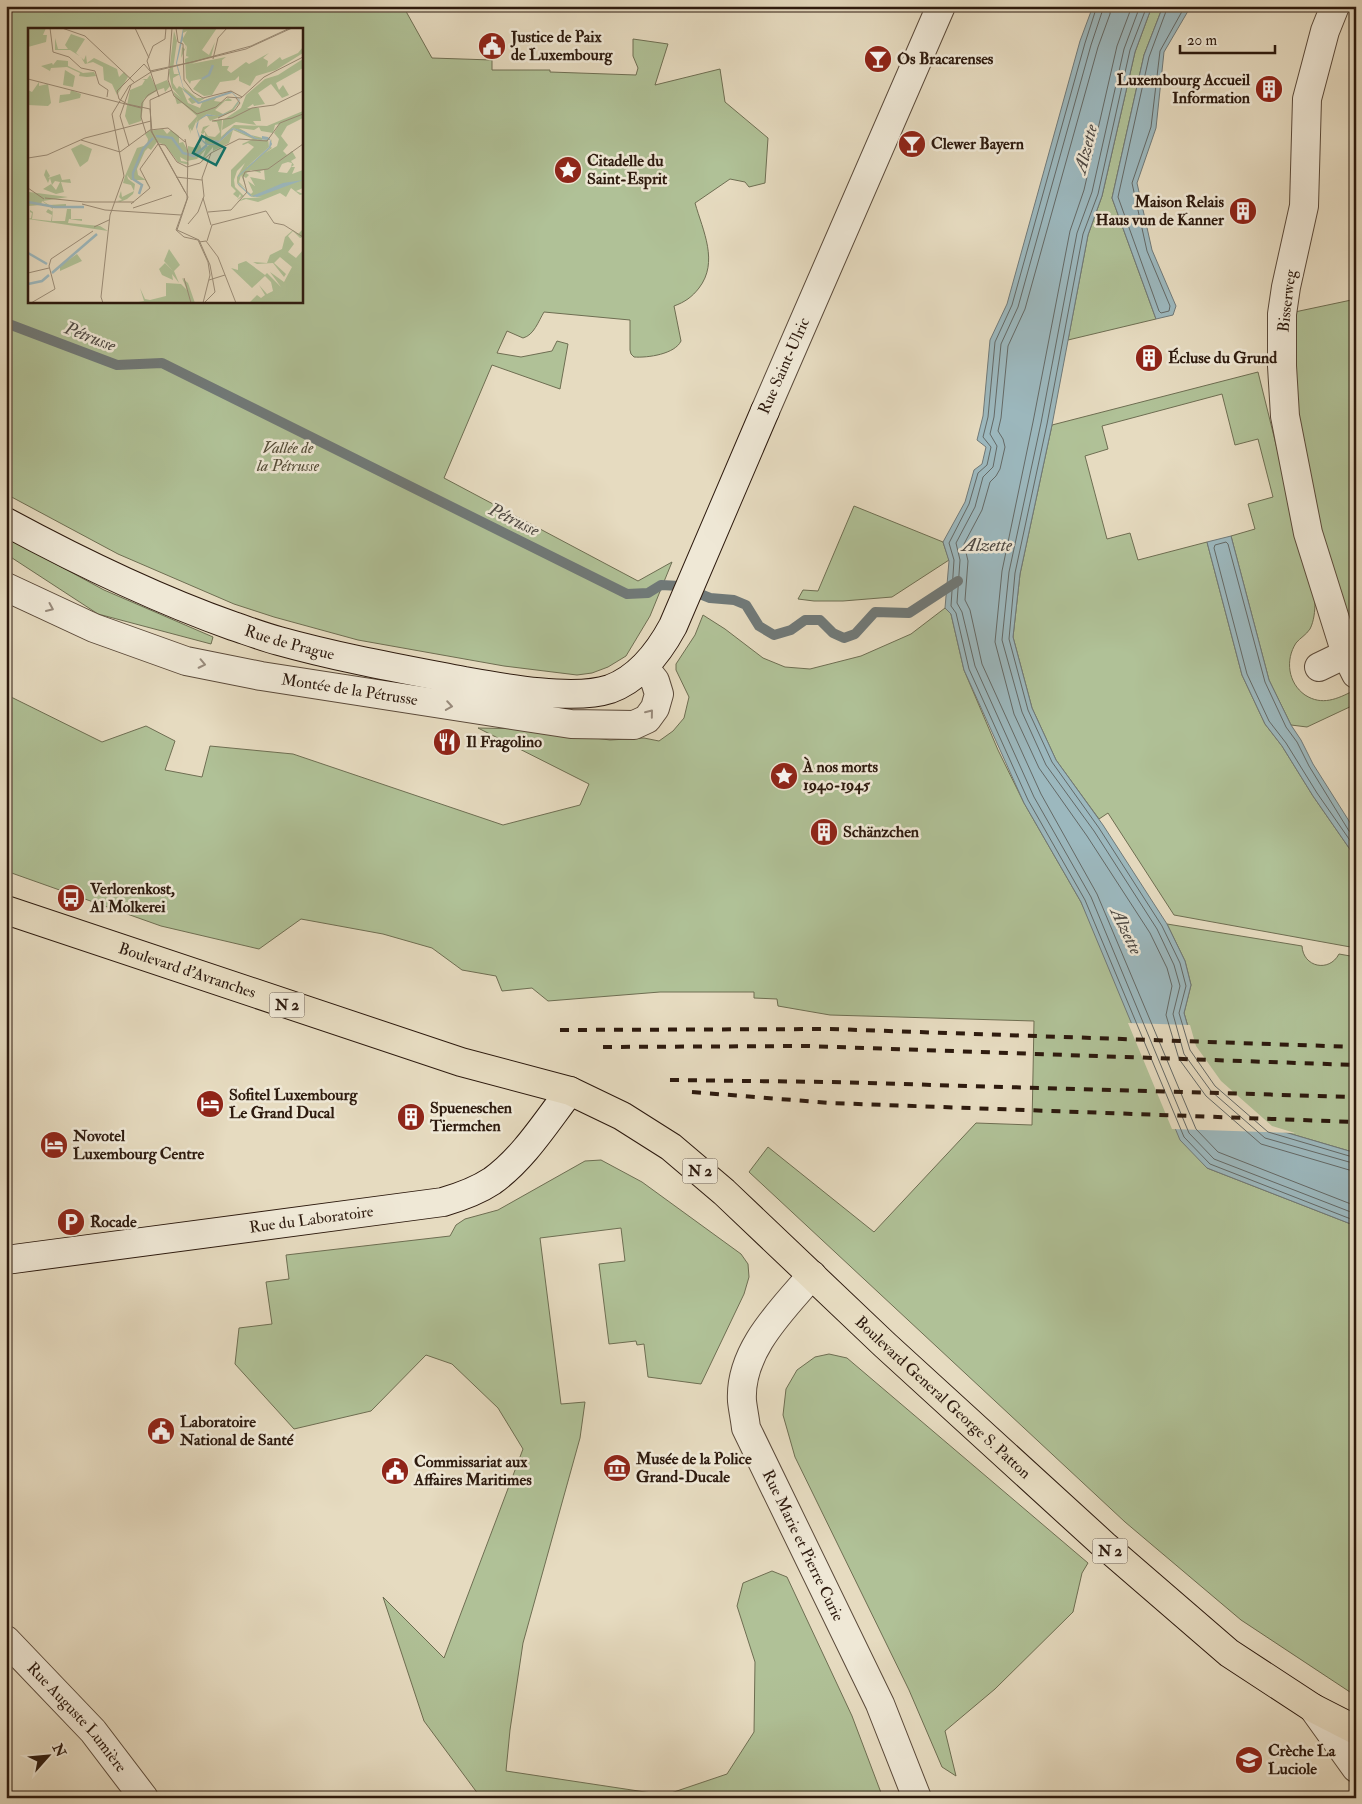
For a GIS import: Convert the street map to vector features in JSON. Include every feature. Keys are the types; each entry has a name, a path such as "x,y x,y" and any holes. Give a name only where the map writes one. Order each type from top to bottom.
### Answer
{"main road":[{"name":"Boulevard d'Avranches","path":"6,910 444,1056 570,1091"},
{"name":"Boulevard General George S. Patton","path":"570,1091 622,1116 671,1147 724,1192 885,1345 1104,1545 1229,1653 1312,1708 1356,1730"}],"street":[{"name":"Rue Saint-Ulric","path":"592,693 611,688 629,680 655,655 673,626 941,6"},
{"name":"Bisserweg","path":"1319,667 1351,664 1308,532 1285,416 1282,366 1282,314 1304,206 1308,99 1325,31 1335,6"},
{"name":"Rue de Prague","path":"6,522 111,577 191,611 278,641 362,662 500,687 571,694 592,693"},
{"name":"Montée de la Pétrusse","path":"6,587 94,628 186,661 261,676 571,724 634,726 647,719 655,708 659,694 655,680 644,667"},
{"name":"Rue du Laboratoire","path":"6,1260 442,1202 466,1195 490,1182 510,1166 570,1091"},
{"name":"Rue Marie et Pierre Curie","path":"812,1275 774,1320 754,1350 745,1374 742,1400 746,1428 880,1704 917,1798"},
{"name":"Rue Auguste Lumière","path":"6,1640 93,1732 144,1798"},
{"name":"Boulevard General George S. Patton","path":"1312,1708 1356,1768"}],"green space":[{"name":"Vallée de la Pétrusse","path":"6,6 403,6 432,58 492,60 492,70 550,70 550,72 636,75 638,68 633,56 633,39 668,44 655,85 720,69 725,102 768,138 765,183 749,187 745,182 730,179 695,203 708,246 708,268 699,288 688,299 674,306 681,341 667,352 646,357 634,357 630,350 630,320 544,312 535,328 527,336 523,338 507,331 497,353 521,357 552,351 557,341 568,344 560,389 492,365 444,478 638,581 672,562 650,616 626,656 608,667 592,673 577,675 504,666 358,640 234,604 118,554 6,494"},
{"path":"1152,6 1163,6 1144,55 1112,198 1156,319 1068,340 1088,235 1102,196 1135,52"},
{"path":"1356,299 1356,640 1320,529 1294,413 1290,313"},
{"path":"1258,372 1315,602 1314,616 1310,629 1296,643 1290,657 1292,678 1299,690 1311,698 1323,701 1329,700 1353,691 1356,696 1356,704 1307,727 1291,725 1269,680 1231,536 1255,529 1248,504 1273,497 1258,439 1235,445 1222,394 1102,426 1108,449 1085,456 1107,539 1130,533 1138,560 1207,542 1242,675 1265,724 1282,746 1313,796 1356,858 1356,948 1174,915 1108,813 1099,819 1056,760 1032,708 1013,637 1020,574 1052,425"},
{"path":"854,506 943,542 949,560 892,597 843,601 798,599 803,590 818,591"},
{"path":"6,537 104,590 213,637 211,644 98,614 6,554"},
{"path":"945,608 951,614 964,670 998,750 1024,803 1081,902 1207,1168 1356,1226 1356,1696 1241,1620 1125,1522 749,1172 768,1147 874,1232 976,1123 1032,1125 1034,1021 830,1015 778,1006 777,999 754,998 754,992 660,992 548,1001 532,988 502,991 496,976 462,970 432,948 383,934 301,919 259,949 161,926 6,871 6,701 9,696 102,742 146,726 175,741 165,770 202,777 210,746 293,754 503,825 580,805 589,784 478,728 528,729 610,740 644,738 659,741 673,731 684,718 689,697 676,670 676,664 695,635 703,615 763,658 785,667 810,669 861,656 911,634"},
{"path":"1167,924 1302,946 1303,953 1307,959 1317,965 1329,964 1339,954 1356,957 1356,1153 1271,1128 1219,1083 1194,1047 1184,1013 1191,985 1185,961"},
{"path":"601,1160 642,1182 741,1254 748,1264 749,1277 744,1294 701,1384 648,1377 644,1344 637,1345 636,1341 609,1344 599,1264 625,1261 621,1228 540,1238 561,1404 585,1402 580,1438 523,1643 506,1771 665,1795 727,1774 754,1732 755,1662 737,1606 743,1583 772,1571 787,1577 852,1716 883,1798 481,1798 424,1721 383,1597 444,1658 523,1449 498,1408 452,1364 426,1355 371,1411 294,1429 235,1364 239,1328 272,1324 266,1282 289,1279 286,1255 450,1236 456,1225 465,1219 498,1210 585,1161"},
{"path":"829,1354 847,1358 1088,1563 1082,1573 1073,1612 995,1689 945,1731 956,1776 942,1767 909,1690 795,1457 783,1415 786,1389 797,1370 815,1357"}],"water":[{"name":"Alzette","path":"1093,6 1152,6 1135,52 1102,196 1088,235 1052,425 1020,574 1013,637 1032,708 1056,760 1103,825 1167,924 1185,961 1191,985 1184,1013 1194,1048 1219,1083 1271,1128 1356,1153 1356,1226 1207,1168 1180,1140 1081,902 1024,803 964,670 951,614 945,608 949,561 943,542 965,502 974,470 982,464 986,447 977,440 983,416 990,340 1007,304 1080,41"},
{"name":"Alzette","path":"1163,6 1191,6 1164,52 1156,128 1137,183 1152,250 1176,306 1173,315 1156,319 1112,198 1144,55"},
{"path":"1231,536 1269,680 1313,764 1356,832 1356,858 1313,796 1282,746 1265,724 1242,675 1207,542"}],"pier":[{"path":"1128,1023 1190,1025 1196,1046 1221,1081 1272,1126 1295,1133 1172,1129"}],"waterway":[{"name":"Pétrusse","path":"6,323 117,365 162,363 627,594 648,593 661,585 680,586 710,598 734,600 746,605 759,626 774,635 791,630 805,620 820,620 833,633 844,638 855,634 875,612 909,613 958,581"}],"railway":[{"path":"560,1030 830,1029 1356,1047"},
{"path":"603,1047 807,1046 1356,1065"},
{"path":"670,1080 830,1082 1356,1097"},
{"path":"692,1092 830,1103 1356,1122"}],"place":[{"name":"Justice de Paix de Luxembourg","path":"492,46"},
{"name":"Os Bracarenses","path":"878,59"},
{"name":"Luxembourg Accueil Information","path":"1269,89"},
{"name":"Clewer Bayern","path":"912,144"},
{"name":"Citadelle du Saint-Esprit","path":"568,170"},
{"name":"Maison Relais Haus vun de Kanner","path":"1243,211"},
{"name":"Écluse du Grund","path":"1149,358"},
{"name":"Il Fragolino","path":"447,742"},
{"name":"À nos morts 1940-1945","path":"784,776"},
{"name":"Schänzchen","path":"824,832"},
{"name":"Verlorenkost, Al Molkerei","path":"71,898"},
{"name":"Sofitel Luxembourg Le Grand Ducal","path":"210,1104"},
{"name":"Spueneschen Tiermchen","path":"411,1117"},
{"name":"Novotel Luxembourg Centre","path":"54,1145"},
{"name":"Rocade","path":"71,1222"},
{"name":"Laboratoire National de Santé","path":"161,1431"},
{"name":"Musée de la Police Grand-Ducale","path":"617,1468"},
{"name":"Commissariat aux Affaires Maritimes","path":"395,1471"},
{"name":"Crèche La Luciole","path":"1249,1760"}]}
